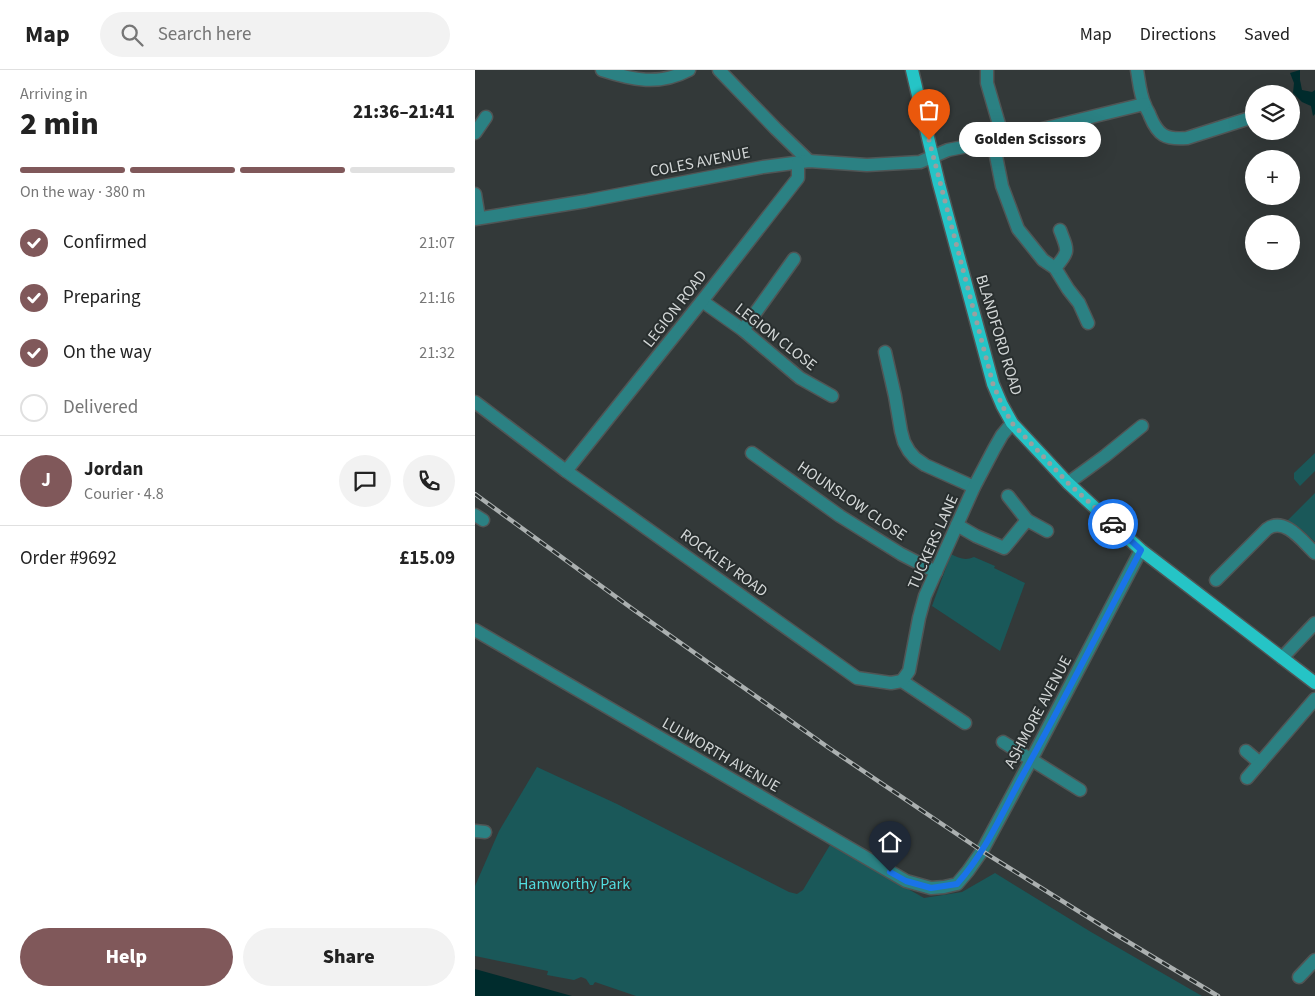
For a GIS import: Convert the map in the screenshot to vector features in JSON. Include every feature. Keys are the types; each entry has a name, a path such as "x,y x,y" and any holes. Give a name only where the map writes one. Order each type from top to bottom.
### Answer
{"main road":[{"name":"BLANDFORD ROAD","path":"912,70 993,384 1012,423 1068,483 1141,550 1315,683"}],"street":[{"path":"603,70 642,80 660,80 689,70"},
{"path":"719,70 774,127 804,162"},
{"path":"987,70 987,83 998,140 1002,186 1018,229 1043,260 1055,268 1079,303 1088,323"},
{"path":"1137,70 1144,104 1158,132 1166,136 1177,139 1187,138 1245,120"},
{"name":"COLES AVENUE","path":"477,219 586,201 763,167 804,162 867,165 920,162 948,150 998,140 1144,104"},
{"path":"475,133 487,117"},
{"name":"LEGION ROAD","path":"567,471 798,178 804,162"},
{"path":"475,194 477,219"},
{"path":"1055,268 1067,252 1060,230"},
{"path":"743,330 793,259"},
{"name":"LEGION CLOSE","path":"702,301 743,330 800,378 832,396"},
{"path":"885,352 902,436 909,450 915,458 925,465 975,487"},
{"name":"ROCKLEY ROAD","path":"475,402 567,471 857,678 891,683 902,681"},
{"name":"TUCKERS LANE","path":"902,681 909,671 925,596 993,448 1012,423"},
{"path":"1068,483 1133,441 1142,426"},
{"name":"HOUNSLOW CLOSE","path":"752,454 841,516 901,554 936,572"},
{"path":"1009,496 1027,520 1047,530"},
{"path":"957,525 976,536 1004,548 1027,520"},
{"path":"1217,580 1273,525 1285,526 1292,530 1315,554"},
{"name":"ASHMORE AVENUE","path":"957,884 969,871 981,851 1141,550"},
{"path":"1282,658 1315,623"},
{"name":"LULWORTH AVENUE","path":"475,630 906,881 931,888 957,884"},
{"path":"902,681 965,723"},
{"path":"1247,778 1315,699"},
{"path":"1003,742 1080,790"},
{"path":"1246,752 1260,763"},
{"path":"1299,977 1315,960"}],"green space":[{"path":"1315,453 1315,471 1300,486 1294,479 1294,473"},
{"path":"1315,493 1315,542 1301,529 1287,521"},
{"path":"951,554 965,559 974,557 995,566 994,568 1025,583 1000,651 932,606"},
{"name":"Hamworthy Park","path":"537,767 617,804 789,892 797,894 803,890 830,845 924,898 962,892 995,873 1091,932 1202,996 636,996 595,982 593,985 590,985 586,979 581,977 574,980 547,975 548,971 475,956 475,886 499,831"}],"shaded area":[{"path":"1300,70 1302,90 1312,92 1315,90 1315,114 1313,116 1311,106 1300,100 1300,85 1294,85 1290,73"},
{"path":"475,969 572,996 475,996"}],"railway":[{"path":"475,494 634,610 829,748 982,851 1218,996"}],"way so far":[{"path":"929,140 993,384 1002,405 1012,423 1068,483 1113,524"}],"place":[{"name":"Golden Scissors","path":"929,140"}],"route":[{"path":"890,872 906,881 931,888 957,884 969,871 1031,760 1141,550 1113,524"}]}
